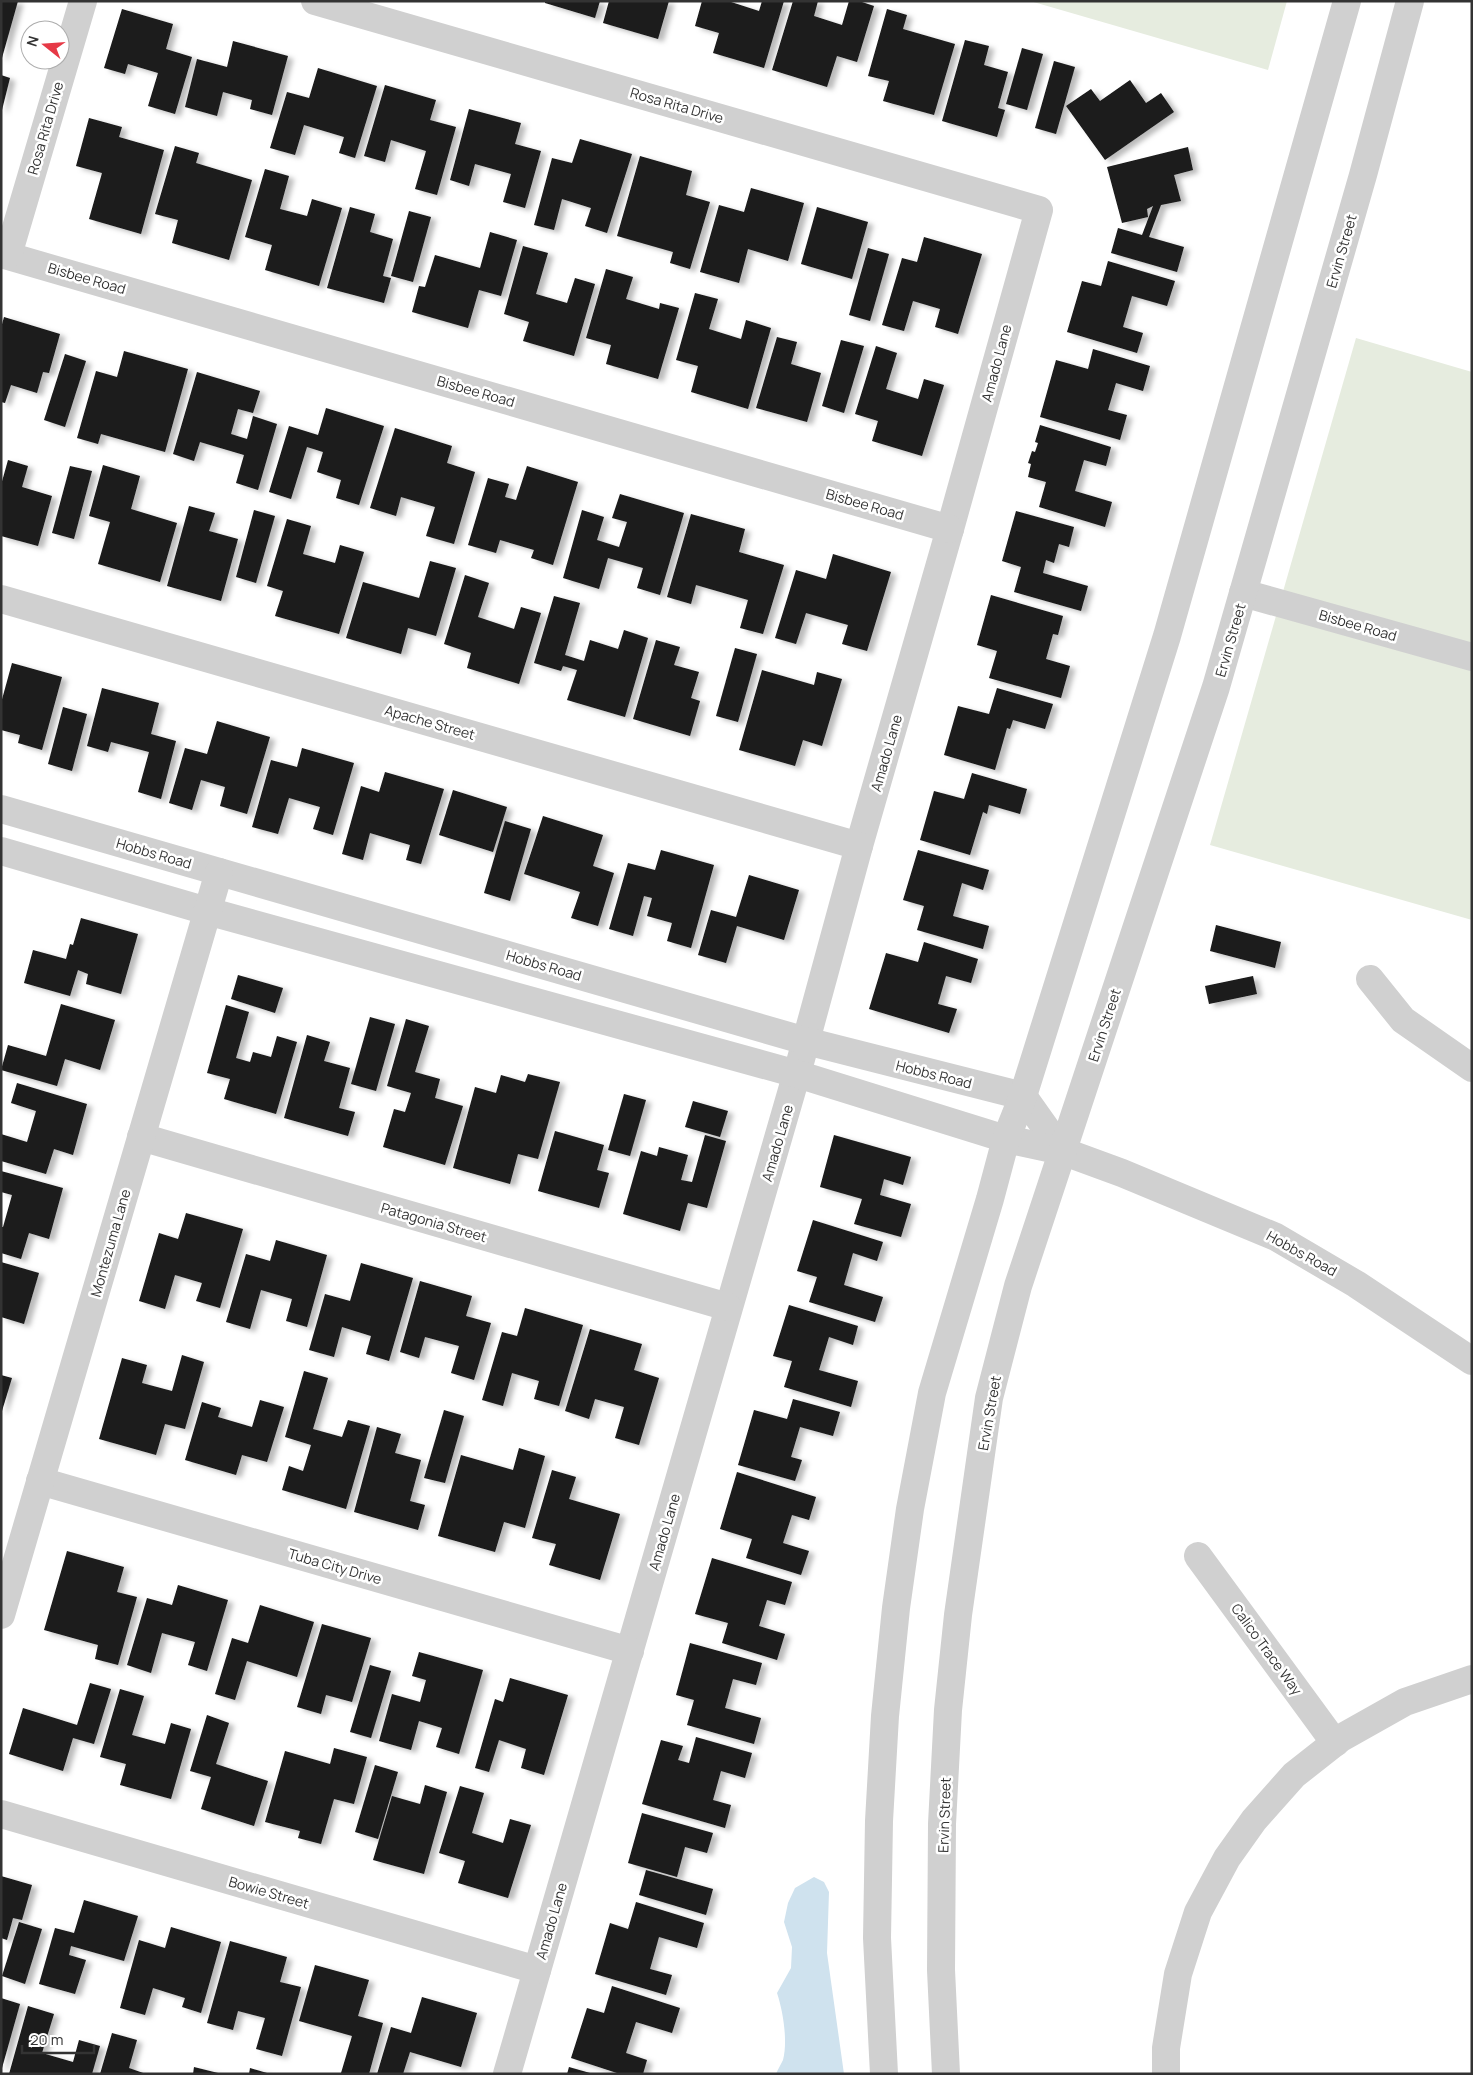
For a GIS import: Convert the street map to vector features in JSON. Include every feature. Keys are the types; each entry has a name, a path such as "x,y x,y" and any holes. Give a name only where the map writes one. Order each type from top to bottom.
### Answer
{"street":[{"name":"Rosa Rita Drive","path":"5,255 83,1"},
{"name":"Rosa Rita Drive","path":"315,1 1039,210"},
{"path":"884,2074 877,1938 879,1821 886,1716 896,1608 910,1509 932,1393 1006,1139 1023,1096 1167,636 1347,1"},
{"name":"Ervin Street","path":"946,2074 941,1970 942,1824 948,1710 958,1615 989,1398 1018,1286 1216,687 1363,175 1410,1"},
{"name":"Amado Lane","path":"507,2074 797,1074 859,846 1039,210"},
{"name":"Bisbee Road","path":"5,255 950,529"},
{"name":"Bisbee Road","path":"1243,593 1472,657"},
{"name":"Apache Street","path":"1,599 859,846"},
{"name":"Hobbs Road","path":"1,809 806,1041 1023,1096"},
{"name":"Hobbs Road","path":"1,851 207,911 797,1074 1006,1139 1062,1151 1122,1173 1276,1237 1356,1284 1472,1361"},
{"name":"Montezuma Lane","path":"1,1615 219,872"},
{"path":"1370,979 1403,1020 1472,1068"},
{"path":"1023,1096 1062,1151"},
{"name":"Patagonia Street","path":"141,1137 728,1307"},
{"name":"Tuba City Drive","path":"40,1481 630,1651"},
{"name":"Calico Trace Way","path":"1198,1556 1336,1743"},
{"path":"1166,2074 1166,2048 1178,1974 1198,1912 1227,1858 1254,1820 1294,1775 1336,1743 1405,1702 1472,1679"},
{"name":"Bowie Street","path":"1,1814 537,1970"}],"shaded area":[{"path":"1030,1 1287,1 1268,70"},
{"path":"1356,338 1472,372 1472,920 1210,845"}],"water":[{"path":"814,1877 824,1882 829,1892 827,1953 844,2074 776,2074 783,2060 785,2044 783,2017 777,1993 791,1968 792,1947 784,1922 788,1903 795,1888"}],"building":[{"path":"1,1 18,1 2,58 1,58"},
{"path":"545,1 600,1 595,18 545,3"},
{"path":"609,1 669,1 658,39 603,23"},
{"path":"702,1 728,1 759,11 762,1 784,1 764,68 713,53 719,33 695,26"},
{"path":"793,1 818,1 814,16 842,25 849,1 859,1 874,6 857,62 837,56 827,87 772,70"},
{"path":"122,9 173,24 166,49 192,57 175,114 148,106 158,73 128,64 125,74 104,68"},
{"path":"887,9 907,15 903,29 955,44 934,115 883,101 889,81 868,76"},
{"path":"965,40 989,46 984,65 1008,72 998,108 1005,110 997,137 942,121"},
{"path":"233,41 288,56 272,115 250,109 252,100 223,92 217,116 185,107 197,59 227,67"},
{"path":"1022,48 1043,54 1027,110 1006,104"},
{"path":"1054,61 1075,67 1056,134 1035,128"},
{"path":"318,68 377,86 355,158 339,153 344,137 304,125 295,155 270,148 287,92 309,98"},
{"path":"1,75 10,78 2,110 1,110"},
{"path":"1130,80 1146,103 1161,93 1174,112 1105,160 1066,106 1091,89 1100,101"},
{"path":"385,85 436,100 430,120 456,127 437,195 415,189 426,151 391,140 385,162 364,156"},
{"path":"469,109 521,123 515,144 541,151 525,208 503,202 511,174 475,164 469,186 450,180"},
{"path":"89,118 122,127 119,137 164,150 141,234 89,219 102,173 76,166"},
{"path":"580,139 632,154 607,233 585,226 591,208 562,199 554,230 534,225 552,158 572,163"},
{"path":"175,146 199,153 196,163 252,180 229,260 172,243 178,220 155,214"},
{"path":"1188,147 1193,170 1174,175 1181,201 1161,205 1149,237 1184,247 1177,272 1111,253 1118,228 1142,235 1153,206 1147,209 1148,217 1122,223 1107,167"},
{"path":"640,156 692,171 686,195 710,202 690,269 670,263 673,252 617,236"},
{"path":"265,169 289,176 280,209 307,216 312,199 342,208 319,286 265,270 272,245 245,237"},
{"path":"751,188 804,203 788,261 748,249 739,283 700,272 719,205 744,212"},
{"path":"350,207 375,214 370,232 393,239 383,276 391,278 384,303 327,288"},
{"path":"817,207 868,222 852,279 801,264"},
{"path":"409,211 431,217 413,282 391,276"},
{"path":"490,232 517,240 501,296 479,290 468,328 412,312 419,286 425,287 435,255 480,268"},
{"path":"924,237 982,254 958,334 935,327 940,309 913,301 904,331 882,325 902,258 917,262"},
{"path":"523,246 548,253 536,294 567,303 575,278 595,284 574,356 523,341 529,322 504,314"},
{"path":"868,248 889,254 870,321 849,315"},
{"path":"1108,261 1175,281 1167,306 1132,296 1123,327 1143,333 1137,353 1067,332 1082,281 1101,286"},
{"path":"606,269 633,277 626,299 659,309 660,303 679,308 658,379 606,364 611,345 586,338"},
{"path":"695,293 718,299 709,329 741,339 746,320 771,328 748,409 691,392 698,366 676,360"},
{"path":"4,317 60,334 49,373 43,372 37,393 11,385 5,403 1,402 1,328"},
{"path":"777,337 797,342 791,364 821,373 807,422 756,408"},
{"path":"841,340 864,346 844,413 822,406"},
{"path":"876,346 897,353 886,389 918,399 924,379 944,385 922,456 872,441 878,421 855,414"},
{"path":"1093,349 1150,366 1143,391 1116,383 1108,410 1127,415 1120,440 1040,417 1056,360 1088,369"},
{"path":"124,351 188,369 165,452 101,434 98,444 77,438 96,371 117,377"},
{"path":"65,354 86,361 65,427 44,420"},
{"path":"197,372 260,391 253,413 238,409 231,434 247,439 253,416 277,424 258,490 236,483 244,455 200,442 194,461 173,454"},
{"path":"326,408 384,426 359,505 336,498 341,480 317,472 323,452 307,447 291,499 269,492 289,426 318,435"},
{"path":"1040,425 1111,447 1106,466 1084,460 1075,491 1112,502 1105,527 1039,507 1046,482 1028,477 1031,464 1028,463 1032,451 1035,452 1038,443 1035,442"},
{"path":"395,428 452,446 447,463 475,472 454,544 426,536 435,507 401,497 396,516 370,508"},
{"path":"8,460 28,466 22,487 52,496 38,546 1,536 1,485"},
{"path":"103,465 140,476 131,509 177,523 160,582 98,564 110,522 89,516"},
{"path":"70,466 92,471 74,539 52,533"},
{"path":"527,466 578,482 553,565 531,558 534,550 500,540 496,553 468,545 488,478 509,484 505,497 516,500"},
{"path":"620,494 684,513 660,595 637,588 643,568 608,558 599,589 563,578 582,510 604,517 597,540 619,547 627,522 612,518"},
{"path":"189,506 215,513 209,531 238,539 221,601 167,586"},
{"path":"254,510 275,516 256,583 236,577"},
{"path":"1016,511 1074,527 1069,547 1059,544 1054,563 1046,560 1043,573 1088,586 1081,611 1014,592 1021,567 1002,561"},
{"path":"691,514 745,529 739,552 784,565 763,634 740,628 748,600 696,585 691,604 667,597"},
{"path":"287,519 311,526 303,554 335,563 340,545 364,552 339,634 275,616 283,591 267,586"},
{"path":"833,554 891,572 867,651 842,644 848,625 806,613 796,644 775,638 796,570 826,579"},
{"path":"430,561 456,568 436,636 408,628 401,654 346,638 363,582 419,598"},
{"path":"465,575 489,583 478,617 514,629 521,607 541,613 519,684 467,668 471,653 444,644"},
{"path":"991,595 1063,616 1058,635 1053,634 1046,659 1070,666 1061,698 989,678 997,651 977,645"},
{"path":"554,596 580,603 565,655 584,661 590,640 618,649 624,630 648,638 625,717 567,700 577,670 563,666 561,671 534,663"},
{"path":"656,640 680,647 674,665 699,672 691,698 700,701 690,736 633,719"},
{"path":"735,648 757,654 738,722 716,716"},
{"path":"12,663 62,677 42,750 18,743 20,735 1,730 1,703"},
{"path":"762,670 814,685 817,672 842,679 822,746 803,740 795,766 739,750"},
{"path":"102,688 159,703 151,734 176,741 161,799 138,792 149,752 111,742 108,752 87,746"},
{"path":"997,688 1053,704 1045,729 1013,720 1010,729 1007,728 995,770 944,755 958,706 989,714"},
{"path":"63,707 87,714 72,771 48,764"},
{"path":"217,721 270,737 247,814 220,806 225,787 201,780 192,810 169,803 185,748 207,754"},
{"path":"302,748 354,763 333,835 313,829 320,807 289,798 278,834 252,827 271,760 297,767"},
{"path":"385,772 444,789 421,864 406,860 410,845 370,833 363,860 342,854 361,786 379,792"},
{"path":"972,773 1027,789 1020,814 989,805 987,814 983,812 970,855 920,840 934,791 964,799"},
{"path":"453,790 507,807 493,852 439,835"},
{"path":"543,816 603,835 593,866 614,873 598,926 571,918 580,892 524,874"},
{"path":"505,821 531,829 510,901 484,893"},
{"path":"661,850 714,865 691,948 667,941 672,923 647,916 652,898 644,896 633,936 609,929 628,863 655,870"},
{"path":"918,850 989,870 983,890 962,883 953,916 989,926 983,949 917,930 924,906 903,900"},
{"path":"749,875 799,890 784,940 737,926 726,963 698,955 711,910 736,917"},
{"path":"81,918 138,934 121,994 86,984 88,974 78,970 70,996 24,983 33,950 66,959 70,944 73,945"},
{"path":"1216,925 1281,942 1275,968 1210,951"},
{"path":"924,942 978,959 971,983 946,976 938,1004 957,1009 949,1033 869,1009 886,953 918,962"},
{"path":"238,975 283,988 275,1013 231,999"},
{"path":"1253,976 1257,994 1209,1004 1205,986"},
{"path":"61,1004 115,1020 100,1070 65,1059 57,1086 1,1070 8,1045 46,1056"},
{"path":"226,1005 249,1012 236,1058 250,1062 253,1052 271,1057 277,1036 297,1042 276,1114 224,1099 230,1079 207,1073"},
{"path":"370,1017 395,1024 376,1091 351,1084"},
{"path":"406,1019 429,1026 415,1072 440,1079 435,1098 463,1106 445,1165 383,1147 394,1109 405,1112 411,1093 387,1086"},
{"path":"307,1035 330,1042 324,1061 350,1068 339,1108 355,1112 348,1136 284,1118"},
{"path":"528,1074 560,1082 538,1159 518,1154 510,1184 453,1168 475,1087 496,1093 501,1075 525,1082"},
{"path":"17,1083 87,1104 73,1155 54,1149 46,1174 1,1161 1,1134 27,1142 36,1111 11,1103"},
{"path":"624,1094 646,1100 630,1156 608,1150"},
{"path":"693,1101 728,1111 720,1137 685,1127"},
{"path":"555,1131 604,1145 597,1170 609,1173 599,1208 538,1191"},
{"path":"705,1135 726,1141 707,1208 688,1203 680,1231 623,1214 641,1151 657,1156 659,1147 688,1155 681,1180 692,1182"},
{"path":"834,1135 911,1157 903,1185 884,1179 880,1195 911,1204 901,1237 854,1224 862,1199 820,1187"},
{"path":"1,1171 63,1188 49,1239 29,1233 21,1259 1,1253 1,1227 3,1227 12,1195 1,1192"},
{"path":"186,1213 243,1229 220,1308 196,1301 202,1283 175,1275 165,1309 139,1301 159,1233 178,1239"},
{"path":"813,1220 883,1242 877,1261 853,1253 844,1285 883,1297 875,1322 809,1302 817,1277 797,1271"},
{"path":"276,1240 327,1255 307,1327 286,1321 292,1299 261,1290 250,1329 226,1322 246,1254 270,1261"},
{"path":"1,1262 39,1273 24,1324 1,1317"},
{"path":"361,1263 413,1278 389,1361 366,1354 371,1336 342,1327 334,1357 309,1350 325,1294 350,1301"},
{"path":"420,1281 472,1296 466,1316 491,1323 474,1380 451,1373 459,1346 425,1337 419,1358 400,1352"},
{"path":"789,1305 858,1326 853,1345 829,1337 819,1370 858,1381 851,1407 784,1387 792,1361 773,1356"},
{"path":"525,1308 583,1325 559,1406 534,1399 539,1381 512,1373 503,1406 482,1400 502,1332 517,1336"},
{"path":"590,1329 642,1344 634,1370 659,1378 639,1445 615,1438 624,1407 595,1399 589,1419 565,1411"},
{"path":"182,1355 204,1362 185,1429 165,1424 156,1455 99,1439 122,1358 147,1365 142,1383 172,1391"},
{"path":"304,1371 328,1378 313,1429 342,1437 348,1420 370,1426 346,1509 282,1490 289,1466 303,1471 311,1445 285,1437"},
{"path":"1,1375 12,1378 2,1411 1,1411"},
{"path":"793,1399 840,1412 833,1436 800,1427 791,1457 802,1460 795,1481 738,1465 754,1410 787,1419"},
{"path":"260,1400 284,1407 267,1462 242,1455 236,1475 185,1460 202,1402 221,1408 218,1417 252,1427"},
{"path":"444,1410 464,1416 445,1483 424,1478"},
{"path":"377,1427 401,1434 395,1453 421,1460 410,1501 425,1505 418,1530 354,1512"},
{"path":"519,1448 545,1456 525,1528 504,1522 495,1552 438,1536 461,1455 513,1470"},
{"path":"552,1470 576,1477 569,1499 620,1514 600,1580 549,1565 556,1544 532,1538"},
{"path":"737,1472 816,1497 809,1520 792,1515 783,1543 809,1551 801,1575 746,1558 752,1539 720,1529"},
{"path":"67,1551 124,1567 117,1592 137,1597 118,1665 95,1659 98,1645 44,1630"},
{"path":"712,1558 792,1582 785,1605 767,1600 759,1626 785,1634 777,1660 722,1643 728,1623 695,1614"},
{"path":"178,1585 228,1600 207,1671 188,1665 195,1642 162,1633 151,1673 127,1665 147,1598 172,1605"},
{"path":"260,1605 314,1622 297,1677 247,1661 235,1700 215,1694 232,1638 248,1643"},
{"path":"322,1624 371,1638 352,1702 326,1695 321,1714 297,1707"},
{"path":"690,1643 762,1663 756,1685 733,1679 725,1708 761,1718 754,1744 687,1725 694,1700 676,1695"},
{"path":"419,1652 483,1670 459,1754 436,1747 442,1728 419,1721 411,1750 379,1741 392,1694 420,1702 426,1680 412,1676"},
{"path":"370,1665 391,1671 371,1738 350,1732"},
{"path":"510,1678 568,1695 544,1775 521,1768 526,1749 499,1740 489,1772 475,1768 495,1699 503,1702"},
{"path":"90,1683 111,1689 94,1744 73,1738 63,1771 9,1754 23,1708 77,1725"},
{"path":"120,1689 144,1696 132,1735 165,1744 171,1723 191,1729 171,1799 120,1785 126,1764 100,1757"},
{"path":"207,1715 229,1723 216,1764 268,1781 254,1826 201,1809 211,1777 190,1771"},
{"path":"696,1737 752,1753 745,1778 721,1771 713,1800 731,1805 725,1828 642,1804 661,1740 683,1746 678,1760 689,1763"},
{"path":"334,1748 367,1757 354,1804 334,1799 321,1844 298,1838 300,1831 265,1822 285,1751 330,1764"},
{"path":"375,1765 398,1772 378,1839 355,1832"},
{"path":"425,1785 447,1792 424,1874 373,1860 392,1796 420,1804"},
{"path":"460,1786 484,1793 472,1833 503,1843 510,1819 531,1825 508,1898 458,1883 465,1861 439,1853"},
{"path":"642,1813 713,1833 707,1853 685,1847 677,1877 628,1863"},
{"path":"646,1870 713,1889 706,1915 639,1895"},
{"path":"1,1876 32,1885 22,1920 13,1918 7,1940 1,1938"},
{"path":"84,1900 138,1916 124,1961 71,1946 69,1955 86,1960 75,1994 39,1984 55,1928 74,1933"},
{"path":"636,1902 704,1923 697,1948 659,1937 650,1969 672,1975 666,1995 595,1974 610,1923 628,1929"},
{"path":"19,1922 42,1929 25,1984 2,1976"},
{"path":"171,1927 221,1942 201,2013 182,2007 185,1998 153,1988 145,2015 120,2008 139,1940 165,1948"},
{"path":"230,1941 287,1957 280,1982 301,1987 282,2056 256,2049 265,2018 238,2011 233,2030 207,2023"},
{"path":"315,1965 369,1980 358,2016 383,2023 369,2074 341,2073 352,2036 299,2021"},
{"path":"612,1986 680,2008 672,2033 636,2022 626,2053 647,2060 643,2074 620,2074 571,2058 587,2008 604,2013"},
{"path":"422,1997 477,2013 461,2067 410,2052 403,2074 377,2074 391,2027 411,2033"},
{"path":"1,1998 20,2004 2,2068 1,2068"},
{"path":"28,2006 54,2014 42,2053 73,2062 79,2040 100,2046 92,2074 9,2074"},
{"path":"112,2033 137,2040 129,2068 146,2074 100,2074"},
{"path":"194,2067 218,2073 193,2074"},
{"path":"569,2067 590,2073 590,2074 567,2074"},
{"path":"250,2068 267,2073 267,2074 249,2074"}]}
